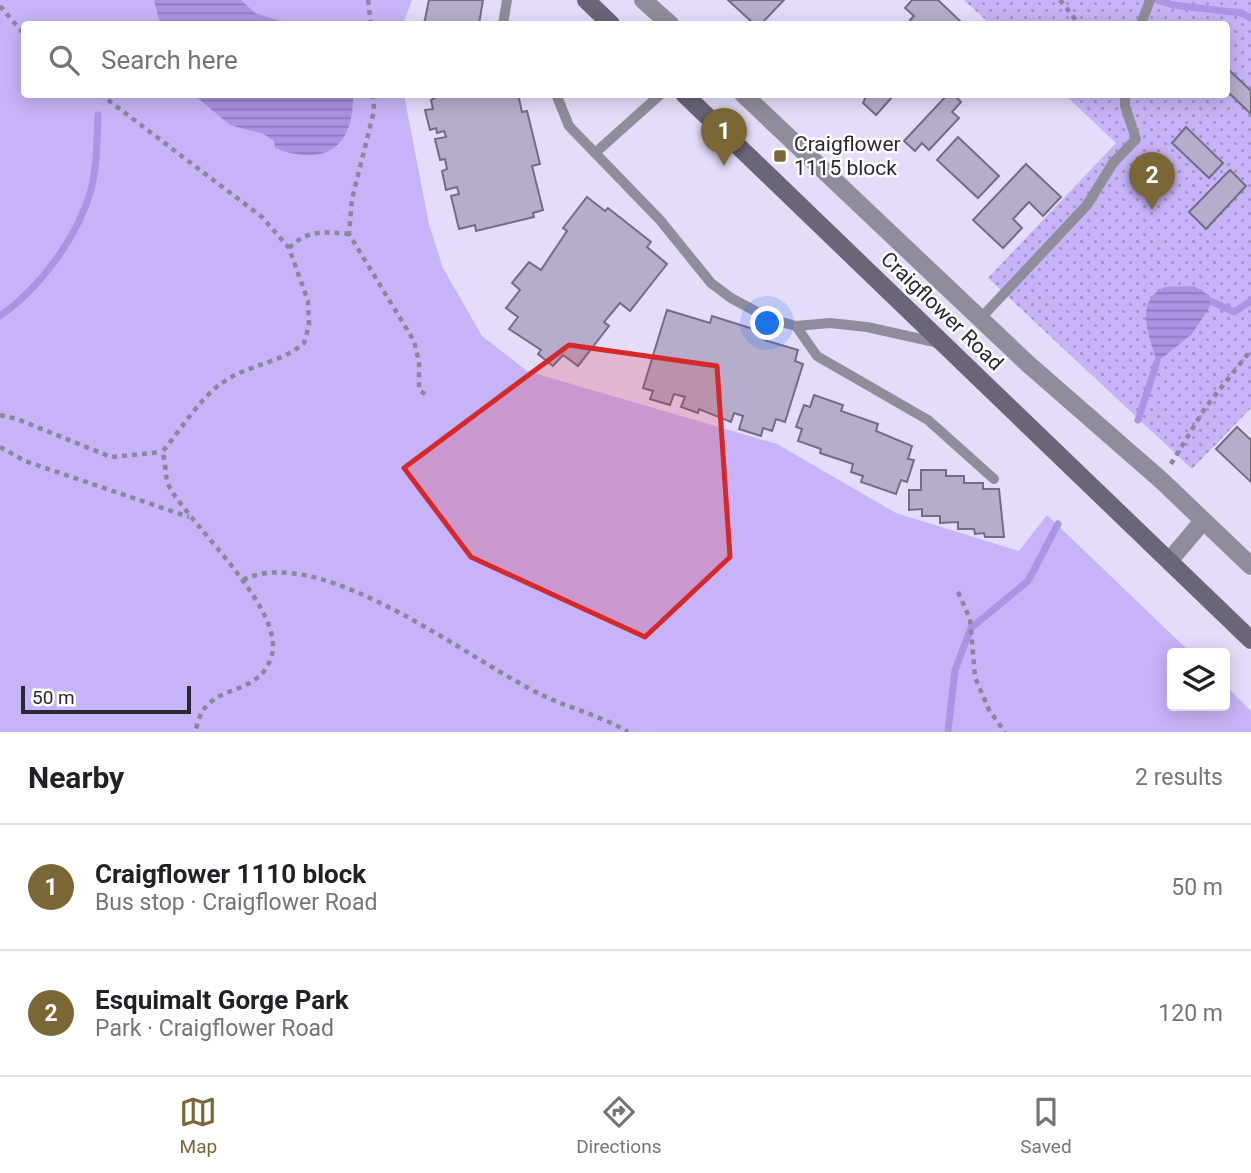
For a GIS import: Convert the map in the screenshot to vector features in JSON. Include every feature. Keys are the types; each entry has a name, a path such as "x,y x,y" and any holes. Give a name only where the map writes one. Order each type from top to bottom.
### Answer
{"main road":[{"path":"586,0 608,21"},
{"name":"Craigflower Road","path":"688,98 1251,640"}],"street":[{"path":"643,0 667,21"},
{"name":"Craigflower Road","path":"747,98 980,319 1161,480 1251,566"},
{"path":"1170,560 1203,521"}],"lane":[{"path":"504,21 507,0"},
{"path":"1142,21 1150,0"},
{"path":"558,98 569,126 660,220 711,283 751,310 796,326 830,323 867,327 942,343"},
{"path":"595,153 657,98"},
{"path":"980,319 1087,205 1113,163 1136,139 1125,98"},
{"path":"796,326 817,356 928,421 994,479"}],"path":[{"path":"368,0 371,21"},
{"path":"1060,0 1078,21"},
{"path":"0,6 21,30"},
{"path":"0,415 17,419 111,457 162,452 203,401 222,383 247,369 285,357 304,343 309,325 308,301 289,248 262,217 105,98"},
{"path":"373,98 373,111 352,199 349,234 414,341 419,362 419,390 425,394"},
{"path":"289,248 299,238 315,231 349,234"},
{"path":"1161,480 1205,408 1251,351"},
{"path":"0,447 24,461 190,517"},
{"path":"162,452 168,485 190,517 258,601 270,628 273,656 262,675 251,684 215,699 202,711 195,732"},
{"path":"243,580 276,570 321,579 389,608 543,695 607,720 628,732"},
{"path":"958,592 970,619 975,677 989,710 1005,732"}],"highlighted area":[{"path":"569,345 717,366 730,557 645,637 471,557 404,468"}],"shaded area":[{"path":"0,0 412,0 404,21 21,21 21,98 405,98 429,224 443,268 482,336 527,371 777,444 896,513 1019,551 1047,515 1186,648 1167,648 1167,711 1230,711 1230,690 1251,711 1251,732 0,732"},
{"path":"154,0 241,0 255,13 280,21 159,21"},
{"path":"964,0 1251,0 1251,408 1192,469 988,278 1116,143 1068,98 1230,98 1230,21 987,21"},
{"path":"198,98 353,98 352,114 342,141 321,154 292,153 275,148 274,141 264,134 230,125"},
{"path":"1194,286 1209,295 1213,302 1192,334 1157,362 1146,321 1149,302 1164,287"}],"building":[{"path":"429,0 483,0 480,21 425,21"},
{"path":"728,0 784,0 764,21 751,21"},
{"path":"912,0 938,0 960,21 911,21 914,16 905,8"},
{"path":"1230,71 1251,91 1251,114 1230,94"},
{"path":"519,98 522,112 527,111 540,164 532,166 543,210 533,213 534,217 476,231 475,225 459,229 451,196 459,194 457,187 446,190 442,171 447,169 445,159 440,160 435,139 446,137 444,131 437,133 436,128 430,130 425,110 433,109 431,100"},
{"path":"865,98 891,98 876,115 863,103"},
{"path":"944,98 957,98 961,102 952,112 959,118 929,150 922,143 915,151 904,141"},
{"path":"1186,127 1223,163 1209,178 1172,143"},
{"path":"958,137 999,176 978,198 937,160"},
{"path":"1026,164 1061,197 1043,216 1029,202 1013,219 1022,228 1003,248 973,220"},
{"path":"1230,170 1246,186 1206,229 1189,212"},
{"path":"587,197 605,211 608,208 651,242 647,247 667,264 630,311 620,303 604,322 609,326 578,366 563,355 553,366 538,354 541,350 509,329 518,317 506,308 520,290 512,283 529,262 541,270 567,231 563,228"},
{"path":"667,310 710,323 712,316 766,333 764,340 798,350 795,361 803,364 785,422 776,419 772,431 763,428 761,436 739,429 743,416 734,413 731,422 699,409 698,413 681,407 685,397 674,394 670,405 650,399 653,391 643,388"},
{"path":"814,395 843,405 841,411 878,424 876,431 912,446 908,459 914,460 907,482 901,480 896,494 861,482 863,476 851,472 853,464 820,453 821,449 798,441 802,429 796,427 804,405 810,407"},
{"path":"1237,427 1251,440 1251,482 1216,449"},
{"path":"921,470 946,470 946,476 964,476 964,483 983,483 983,489 999,489 1004,537 985,537 984,533 975,534 974,529 958,529 958,522 940,523 940,516 922,516 922,509 909,510 909,490 921,490"}],"waterway":[{"path":"1157,0 1173,5 1241,13 1251,18"},
{"path":"0,316 15,305 43,276 67,244 85,208 93,181 98,115"},
{"path":"1213,302 1234,312 1251,301"},
{"path":"1138,420 1157,362"},
{"path":"948,732 955,670 971,628 1028,581 1058,524"}],"place":[{"name":"Craigflower 1115 block","path":"780,156"},
{"name":"Craigflower 1110 block","path":"724,166"},
{"name":"Esquimalt Gorge Park","path":"1152,210"}]}
